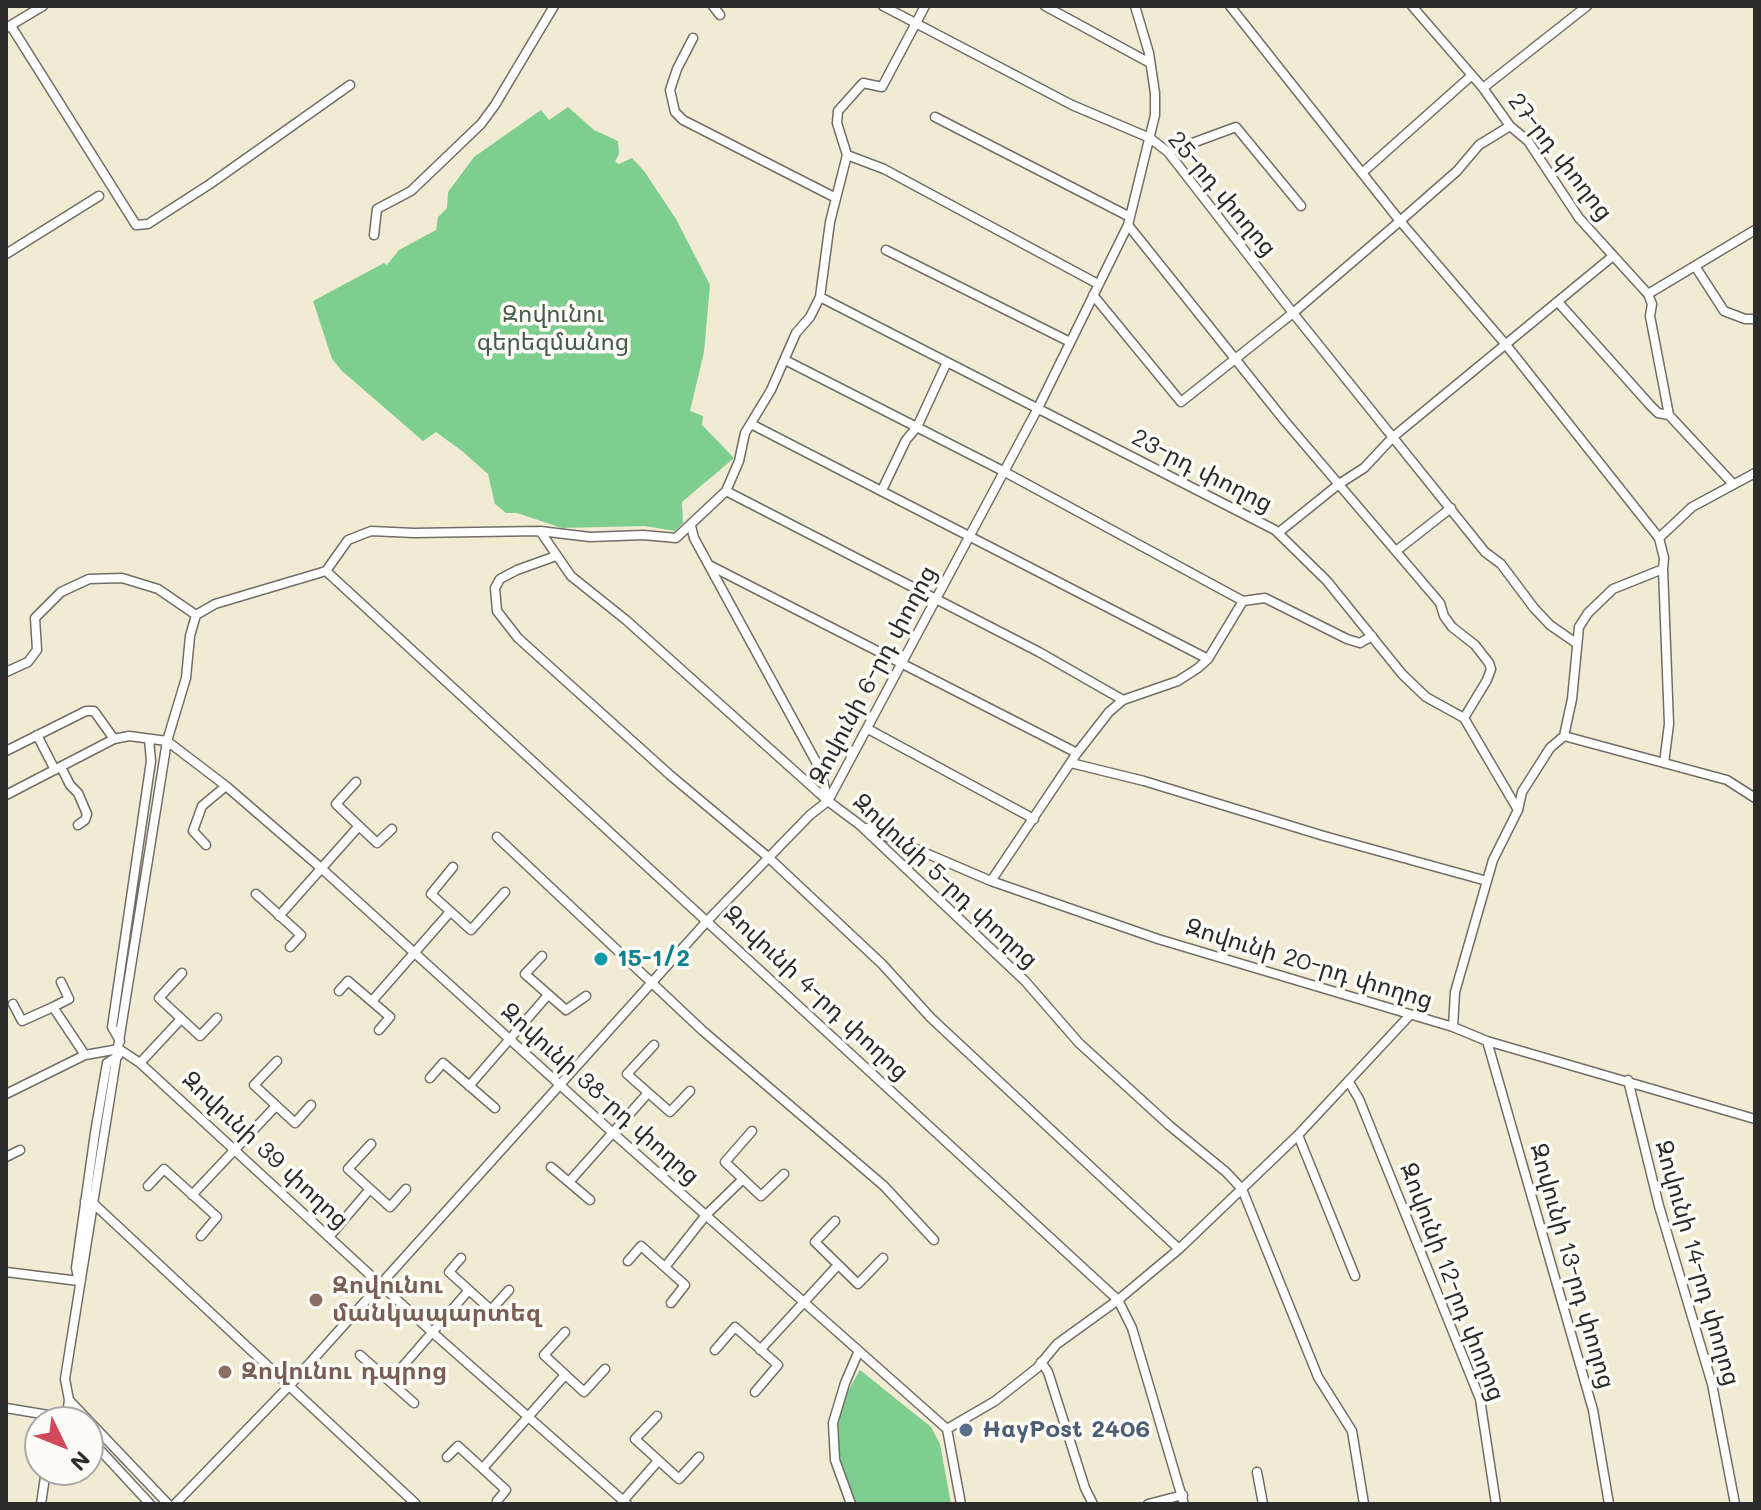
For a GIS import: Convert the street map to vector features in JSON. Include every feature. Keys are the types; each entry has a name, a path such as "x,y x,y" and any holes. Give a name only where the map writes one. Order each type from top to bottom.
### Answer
{"street":[{"path":"43,6 9,27 136,225 148,224 197,192 350,85"},
{"path":"374,235 377,209 411,191 488,114 554,6"},
{"path":"713,6 720,15"},
{"name":"25-րդ փողոց","path":"883,6 1072,105 1150,138 1168,152 1485,552 1501,564 1550,625 1576,643"},
{"path":"68,1406 65,1379 90,1203 119,1049 167,741 186,678 190,636 196,615 215,604 326,571 348,540 371,531 540,531 590,537 643,535 676,538 691,526 726,491 739,461 745,433 785,360 796,333 810,317 820,297 826,242 847,155 837,123 838,111 863,83 882,87 925,6"},
{"path":"1045,6 1151,64"},
{"name":"Զովունի 6-րդ փողոց","path":"175,1504 290,1385 708,920 810,815 828,801 1038,408 1129,221 1150,138 1155,93 1144,31 1135,6"},
{"path":"1230,6 1400,221 1507,346 1659,538 1664,558 1669,724 1664,763"},
{"name":"27-րդ փողոց","path":"1412,6 1483,88 1510,126 1528,141 1579,218 1648,294"},
{"path":"1483,88 1587,6"},
{"path":"693,38 673,80 670,99 675,112 683,120 836,198"},
{"path":"1362,173 1471,76"},
{"path":"935,117 1129,221 1235,360 1440,603 1452,627 1475,645 1489,663 1491,669 1487,680 1464,718 1518,810"},
{"path":"1093,295 1181,402 1293,313 1400,221 1457,171 1479,145 1510,126"},
{"path":"1168,152 1236,127 1301,206"},
{"path":"847,155 884,169 1098,284"},
{"path":"6,254 99,196"},
{"path":"1733,484 1669,415 1648,294 1755,231"},
{"path":"886,250 1070,342"},
{"path":"1278,533 1364,468 1393,437 1613,256"},
{"path":"1695,266 1724,311 1745,319 1755,319"},
{"name":"23-րդ փողոց","path":"820,297 1278,533 1327,581 1402,674 1426,697 1464,718"},
{"path":"1558,302 1650,405 1658,413 1669,415"},
{"path":"785,360 1003,471 1243,601 1265,598 1360,643 1372,636"},
{"path":"882,490 906,440 917,427 947,362"},
{"path":"751,424 1208,659"},
{"path":"1659,538 1692,507 1755,473"},
{"path":"726,491 937,599 1123,700"},
{"path":"1396,551 1451,508"},
{"path":"691,526 694,538 820,769 828,801"},
{"name":"Զովունի 5-րդ փողոց","path":"540,531 571,576 626,620 828,801 860,825 1025,981 1079,1043 1242,1189 1318,1377 1352,1431 1364,1504"},
{"path":"556,556 517,570 500,579 495,588 497,611 518,638 670,775 768,857 882,964 931,1018 1179,1249"},
{"path":"709,565 1077,753"},
{"path":"1453,1027 1455,992 1493,860 1518,810 1522,792 1550,748 1564,736 1572,699 1579,627 1588,613 1613,589 1663,569"},
{"name":"Զովունի 4-րդ փողոց","path":"326,571 1118,1300 1132,1328 1184,1500"},
{"path":"6,672 28,662 37,650 35,618 61,592 89,579 122,578 158,589 196,615"},
{"path":"991,881 1077,753 1109,712 1123,700 1178,681 1208,659 1243,601"},
{"path":"6,751 86,711 94,711 114,739"},
{"path":"868,729 1034,819"},
{"path":"37,735 78,793 87,814 78,825"},
{"path":"6,795 114,739 129,736 167,741"},
{"path":"1564,736 1727,780 1755,798"},
{"path":"119,1049 112,1027 151,761 149,739"},
{"name":"Զովունի 38-րդ փողոց","path":"167,741 226,786 321,868 802,1303 947,1429"},
{"path":"1071,763 1144,781 1324,836 1487,881"},
{"path":"356,782 336,804 377,843 392,829"},
{"path":"206,845 193,831 202,806 226,786"},
{"name":"Զովունի 20-րդ փողոց","path":"860,825 991,881 1158,939 1453,1027 1487,1041 1755,1119"},
{"path":"279,916 359,826"},
{"path":"497,837 726,1051 884,1186 934,1240"},
{"path":"453,867 431,894 471,930 505,892"},
{"path":"256,894 301,935 290,947"},
{"path":"372,1001 450,912"},
{"path":"542,956 525,974 548,995 566,1010 586,996"},
{"path":"182,973 159,998 200,1036 217,1018"},
{"path":"339,991 348,981 390,1017 379,1030"},
{"path":"13,1004 22,1021 53,1007 69,999 61,982"},
{"path":"469,1086 548,995"},
{"path":"53,1007 85,1055"},
{"path":"961,1504 947,1429 995,1401 1041,1362 1057,1344 1118,1300 1179,1249 1298,1135 1410,1015"},
{"path":"140,1063 181,1019"},
{"name":"Զովունի 13-րդ փողոց","path":"1487,1041 1593,1410 1609,1504"},
{"path":"654,1045 627,1074 670,1112 690,1091"},
{"path":"6,1094 85,1055 119,1049"},
{"name":"Զովունի 39 փողոց","path":"119,1049 140,1063 623,1503"},
{"path":"277,1061 254,1085 295,1123 311,1105"},
{"path":"430,1078 443,1063 495,1108"},
{"name":"Զովունի 14-րդ փողոց","path":"1628,1080 1659,1206 1712,1384 1735,1504"},
{"name":"Զովունի 12-րդ փողոց","path":"1349,1082 1359,1099 1480,1399 1496,1504"},
{"path":"569,1182 648,1093"},
{"path":"192,1195 276,1106"},
{"path":"752,1131 725,1162 761,1196 784,1174"},
{"path":"1298,1135 1355,1276"},
{"path":"371,1144 348,1169 390,1207 406,1189"},
{"path":"6,1157 20,1150"},
{"path":"551,1167 590,1200"},
{"path":"148,1186 164,1169 217,1217 201,1236"},
{"path":"665,1267 706,1215 743,1179"},
{"path":"329,1237 370,1189"},
{"path":"90,1203 416,1504"},
{"path":"835,1221 815,1242 858,1284 883,1258"},
{"path":"628,1261 641,1246 685,1285 671,1303"},
{"path":"461,1258 449,1272 491,1310 509,1290"},
{"path":"760,1350 838,1265"},
{"path":"6,1272 79,1281"},
{"path":"390,1381 469,1290"},
{"path":"715,1350 735,1327 778,1365 755,1392"},
{"path":"565,1332 544,1355 565,1375 584,1392 605,1369"},
{"path":"851,1504 835,1460 833,1423 858,1353"},
{"path":"360,1355 414,1403"},
{"path":"1041,1362 1048,1372 1065,1431 1093,1504"},
{"path":"483,1468 565,1375"},
{"path":"69,1400 168,1504"},
{"path":"657,1416 635,1439 679,1479 699,1457"},
{"path":"447,1457 458,1446 506,1490 497,1501"},
{"path":"104,1454 150,1504"},
{"path":"623,1503 658,1461"},
{"path":"1257,1472 1263,1504"},
{"path":"1148,1504 1184,1500"}],"green space":[{"name":"Զովունու գերեզմանոց","path":"568,107 594,130 618,141 619,154 615,162 619,164 632,158 644,171 676,219 710,285 704,352 690,411 703,416 702,425 734,458 682,502 683,523 675,531 645,526 562,528 517,513 506,513 495,504 488,474 462,451 436,432 423,441 342,371 332,359 313,301 384,263 387,265 399,250 436,230 438,217 447,208 448,192 474,157 541,110 549,120"},
{"path":"860,1370 931,1427 940,1444 951,1504 858,1504 852,1496 841,1466 839,1415 846,1394"}],"place":[{"name":"15-1/2","path":"601,959"},
{"name":"Զովունու մանկապարտեզ","path":"316,1300"},
{"name":"Զովունու դպրոց","path":"225,1372"},
{"name":"HayPost 2406","path":"966,1430"}]}
